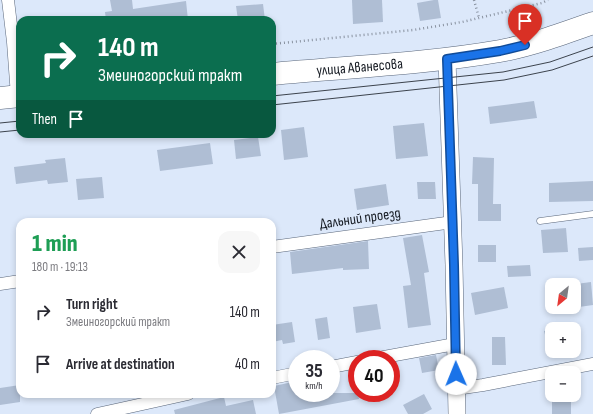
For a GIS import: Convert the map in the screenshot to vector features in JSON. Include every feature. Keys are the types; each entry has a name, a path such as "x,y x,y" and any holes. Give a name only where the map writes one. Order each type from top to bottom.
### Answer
{"highway":[{"name":"улица Аванесова","path":"276,74 447,59 500,51 550,39 593,23"}],"street":[{"path":"8,0 13,42 12,96"},
{"path":"447,59 453,222 457,414"},
{"name":"Дальний проезд","path":"276,246 453,222"},
{"path":"0,284 16,282"},
{"path":"400,354 455,344"},
{"path":"456,389 483,386 593,364"},
{"path":"276,377 288,375"},
{"path":"96,414 170,398"}],"lane":[{"path":"540,221 593,214"}],"path":[{"path":"474,0 479,18"},
{"path":"276,44 413,30 479,18 542,3 548,0"}],"building":[{"path":"110,0 132,0 133,9 186,1 188,16 106,16 105,12 112,11"},
{"path":"352,0 382,0 383,22 353,24"},
{"path":"438,0 441,18 420,21 417,3"},
{"path":"263,4 264,16 237,16 236,6"},
{"path":"534,101 537,118 490,124 488,107"},
{"path":"424,123 428,156 396,159 393,126"},
{"path":"304,127 308,157 284,160 281,130"},
{"path":"258,138 261,156 236,159 234,140"},
{"path":"210,143 213,164 160,171 157,150"},
{"path":"473,157 494,158 493,204 501,204 501,221 478,221 478,184 472,184"},
{"path":"65,158 68,182 48,184 47,180 16,184 14,167 46,163 45,160"},
{"path":"102,177 104,198 78,200 76,179"},
{"path":"593,181 593,201 549,202 549,183"},
{"path":"417,182 435,182 436,199 418,199"},
{"path":"386,184 389,205 357,210 354,189"},
{"path":"566,228 568,252 543,253 541,230"},
{"path":"422,235 429,272 424,273 431,325 408,328 403,286 411,285 403,238"},
{"path":"368,241 369,269 343,270 343,268 292,274 290,252"},
{"path":"478,245 496,245 496,262 478,262"},
{"path":"593,247 593,260 579,261 578,248"},
{"path":"530,265 531,276 508,277 507,266"},
{"path":"591,282 593,305 581,307 581,283"},
{"path":"504,287 508,308 475,315 471,293"},
{"path":"377,304 381,329 356,333 353,307"},
{"path":"327,317 330,338 318,340 315,319"},
{"path":"292,322 295,342 283,344 282,340 276,341 276,324"},
{"path":"492,337 505,337 506,365 492,365"},
{"path":"436,355 439,370 422,373 419,358"},
{"path":"288,383 288,402 340,402 340,393 348,393 348,401 279,414 276,397 276,386"},
{"path":"16,386 16,398 20,398 20,402 0,405 0,388"},
{"path":"424,394 432,409 423,414 408,414 403,405"},
{"path":"224,398 226,406 253,400 256,414 175,414 174,410"},
{"path":"552,402 571,402 571,414 552,414"}],"tram line":[{"path":"276,96 503,72 550,62 593,47"},
{"path":"276,105 504,80 552,70 593,56"},
{"path":"0,123 16,121"},
{"path":"0,132 16,130"}],"route":[{"path":"456,374 447,59 500,51 525,45"}]}
